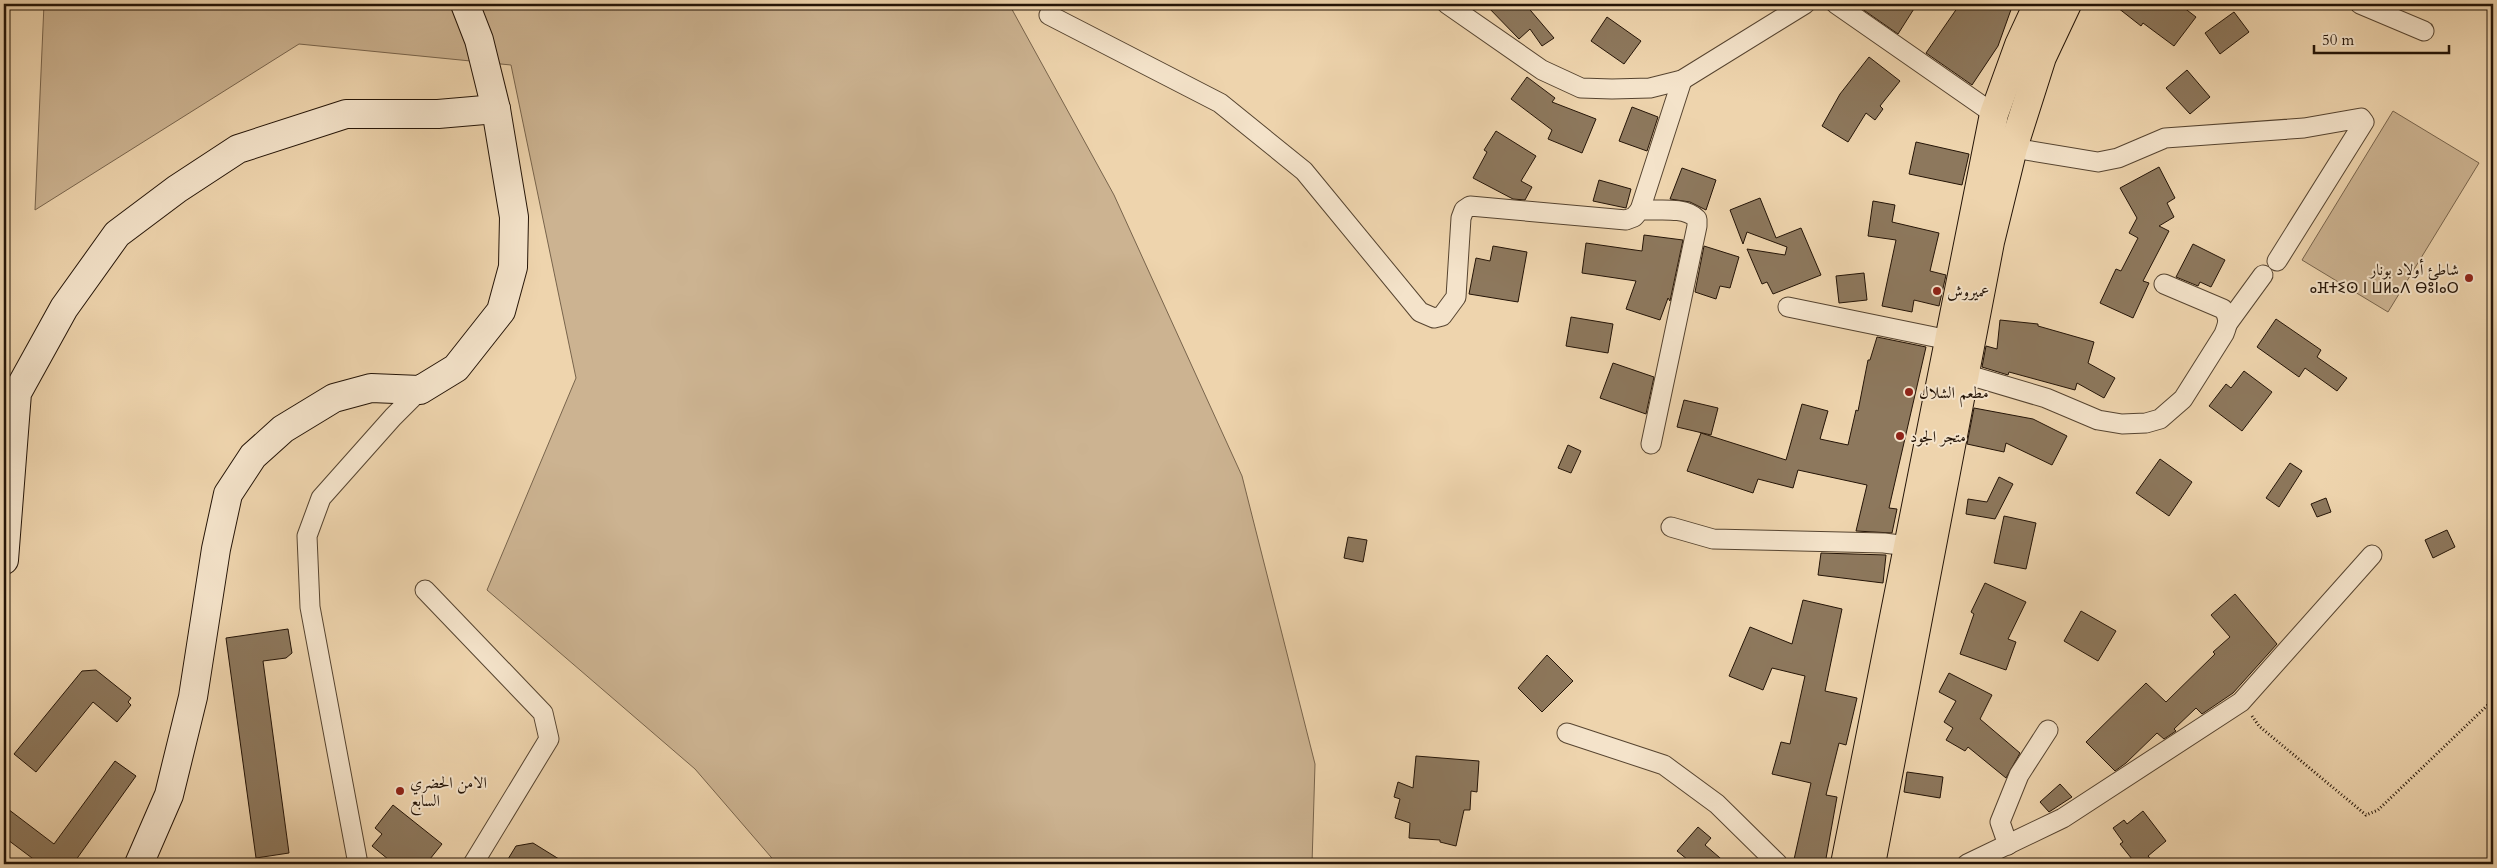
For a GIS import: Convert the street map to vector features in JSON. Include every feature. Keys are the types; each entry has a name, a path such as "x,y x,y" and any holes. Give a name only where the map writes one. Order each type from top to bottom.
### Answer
{"main road":[{"path":"1845,864 1994,114 2019,45 2038,4"},
{"path":"1871,864 1990,242 2013,148 2042,57 2067,4"}],"street":[{"path":"358,864 310,607 307,536 321,498 393,417 420,390 456,368 480,341 501,311 513,267 514,217 496,109 479,40 465,4"},
{"path":"1447,4 1542,70 1581,88 1650,88 1682,80 1805,4"},
{"path":"1836,4 1994,114"},
{"path":"2360,4 2424,31"},
{"path":"1049,15 1220,104 1304,171 1420,312 1434,318 1442,316 1456,297 1461,218 1464,210 1470,206 1626,220 1634,217 1640,210 1682,80"},
{"path":"4,560 17,393 64,308 117,234 177,189 238,149 247,146 346,114 438,114 496,109"},
{"path":"2013,148 2098,162 2118,158 2165,138 2304,128 2361,118 2364,122 2277,261"},
{"path":"1640,210 1692,214 1697,219 1651,444"},
{"path":"1965,374 2046,398 2098,420 2122,424 2146,423 2160,419 2182,399 2224,334 2228,323 2263,275"},
{"path":"2164,284 2223,309 2228,315 2228,323"},
{"path":"1788,307 1949,340"},
{"path":"139,864 169,795 193,696 216,549 228,494 252,456 283,429 334,398 371,388 420,390"},
{"path":"1670,527 1714,539 1884,543 1908,546"},
{"path":"1967,864 2063,818 2241,702 2372,556"},
{"path":"425,590 543,713 549,739 473,864"},
{"path":"2008,845 2000,822 2019,775 2048,730"},
{"path":"1567,734 1664,766 1717,804 1778,864"}],"path":[{"path":"2241,702 2259,726 2366,815 2378,810 2493,700"}],"shaded area":[{"path":"44,4 1009,4 1114,195 1242,476 1315,764 1312,864 777,864 695,769 487,590 576,378 511,65 299,44 35,210"},
{"path":"2393,111 2479,163 2388,312 2302,260"}],"building":[{"path":"1485,4 1525,4 1554,38 1542,46 1530,29 1519,39"},
{"path":"1855,4 1917,4 1898,34"},
{"path":"1960,4 2013,4 1998,46 1972,85 1926,53"},
{"path":"2113,4 2179,4 2196,17 2174,46 2143,23 2141,26"},
{"path":"2234,12 2249,32 2220,54 2205,33"},
{"path":"1607,17 1641,41 1624,64 1591,41"},
{"path":"1869,57 1900,81 1880,106 1883,109 1875,120 1866,113 1848,142 1822,126 1840,94"},
{"path":"2187,70 2210,97 2190,114 2166,88"},
{"path":"1527,77 1555,98 1552,102 1596,119 1582,153 1548,139 1552,130 1511,99"},
{"path":"1632,107 1658,117 1647,151 1619,141"},
{"path":"1496,131 1536,156 1521,181 1532,187 1525,200 1513,199 1473,178 1487,152 1484,150"},
{"path":"1916,142 1969,154 1962,185 1909,174"},
{"path":"2159,167 2175,198 2167,203 2174,217 2159,226 2169,231 2143,281 2149,283 2133,318 2100,303 2116,269 2121,271 2138,238 2129,233 2137,218 2120,188"},
{"path":"1682,168 1716,180 1706,210 1690,202 1670,199"},
{"path":"1599,180 1631,189 1626,208 1593,201"},
{"path":"1760,198 1776,238 1801,228 1821,275 1773,294 1767,282 1762,284 1747,249 1785,255 1787,247 1747,232 1743,244 1730,210"},
{"path":"1873,201 1895,205 1892,222 1939,233 1930,271 1946,275 1939,306 1914,300 1912,312 1882,306 1896,240 1868,236"},
{"path":"1644,235 1683,240 1670,301 1668,298 1660,320 1626,309 1636,281 1582,273 1586,243 1642,251"},
{"path":"2193,244 2225,260 2211,287 2200,282 2198,286 2176,277"},
{"path":"1493,246 1527,252 1518,302 1469,294 1476,258 1490,261"},
{"path":"1704,246 1739,257 1730,288 1720,286 1716,299 1695,292"},
{"path":"1864,273 1867,300 1839,303 1836,276"},
{"path":"1571,317 1613,324 1608,353 1566,346"},
{"path":"2276,319 2321,350 2317,357 2347,378 2337,391 2305,368 2299,377 2257,347"},
{"path":"2000,320 2038,324 2038,326 2094,342 2088,363 2115,378 2104,398 2077,383 2075,390 2009,372 2008,375 1982,367 1986,346 1997,349"},
{"path":"1877,337 1926,347 1889,508 1897,509 1892,533 1856,531 1867,485 1798,470 1793,488 1758,479 1753,493 1687,471 1701,433 1786,460 1802,404 1828,411 1820,439 1848,445 1856,410 1858,411 1868,360 1870,360"},
{"path":"1613,363 1654,377 1646,414 1600,398"},
{"path":"2244,371 2272,392 2242,431 2209,406 2226,384 2231,388"},
{"path":"1684,400 1718,408 1711,435 1677,427"},
{"path":"1974,408 2033,419 2067,436 2052,465 2006,443 2004,452 1967,444"},
{"path":"1568,445 1581,451 1571,473 1558,468"},
{"path":"2160,459 2192,482 2169,516 2136,493"},
{"path":"2290,463 2302,471 2279,507 2266,498"},
{"path":"1999,477 2013,484 1995,519 1966,514 1968,499 1987,502"},
{"path":"2326,498 2331,512 2317,517 2311,504"},
{"path":"2004,516 2036,523 2026,569 1994,563"},
{"path":"2447,530 2455,547 2433,558 2425,540"},
{"path":"1348,537 1367,540 1363,562 1344,558"},
{"path":"1821,553 1886,555 1883,583 1818,575"},
{"path":"1985,583 2026,602 2008,639 2016,642 2006,670 1960,654 1974,614 1971,612"},
{"path":"2235,594 2277,644 2233,693 2202,714 2196,708 2174,729 2176,731 2164,739 2157,733 2115,771 2086,742 2146,683 2166,702 2215,654 2213,652 2230,637 2211,615"},
{"path":"1803,600 1842,609 1825,691 1857,698 1846,745 1839,743 1826,795 1837,797 1825,864 1793,864 1811,783 1772,774 1781,742 1790,744 1805,676 1772,668 1763,690 1729,676 1750,627 1792,644"},
{"path":"2081,611 2116,631 2098,661 2064,641"},
{"path":"288,629 292,653 286,658 263,661 289,853 256,858 226,638"},
{"path":"1547,655 1573,681 1542,712 1518,688"},
{"path":"96,670 131,698 128,702 131,705 117,722 93,702 36,772 14,754 82,671"},
{"path":"1949,673 1992,695 1980,719 2020,753 2006,778 1968,747 1965,751 1946,740 1953,728 1944,722 1956,701 1939,692"},
{"path":"1416,756 1479,761 1477,792 1471,791 1470,810 1464,810 1456,846 1440,842 1440,840 1409,838 1410,823 1395,818 1400,799 1394,797 1398,782 1413,788"},
{"path":"115,761 136,776 73,864 40,864 4,837 4,806 54,844"},
{"path":"1907,772 1943,777 1940,798 1904,792"},
{"path":"2060,784 2072,797 2049,812 2040,802"},
{"path":"393,805 442,844 426,864 394,864 372,846 382,834 375,828"},
{"path":"2143,811 2166,841 2148,856 2155,864 2136,864 2120,844 2123,842 2113,828 2124,820 2127,824"},
{"path":"1698,827 1711,838 1705,845 1727,864 1693,864 1677,851"},
{"path":"533,843 567,864 505,864 516,846"}],"place":[{"name":"شاطئ أولاد بونار ⴰⴼⵜⵉⵙ ⵏ ⵡⵍⴰⴷ ⴱⵓⵏⴰⵔ","path":"2469,278"},
{"name":"عميروش","path":"1937,291"},
{"name":"مطعم الشلال","path":"1909,392"},
{"name":"متجر الجود","path":"1900,436"},
{"name":"الامن الحضري السابع","path":"400,791"}]}
